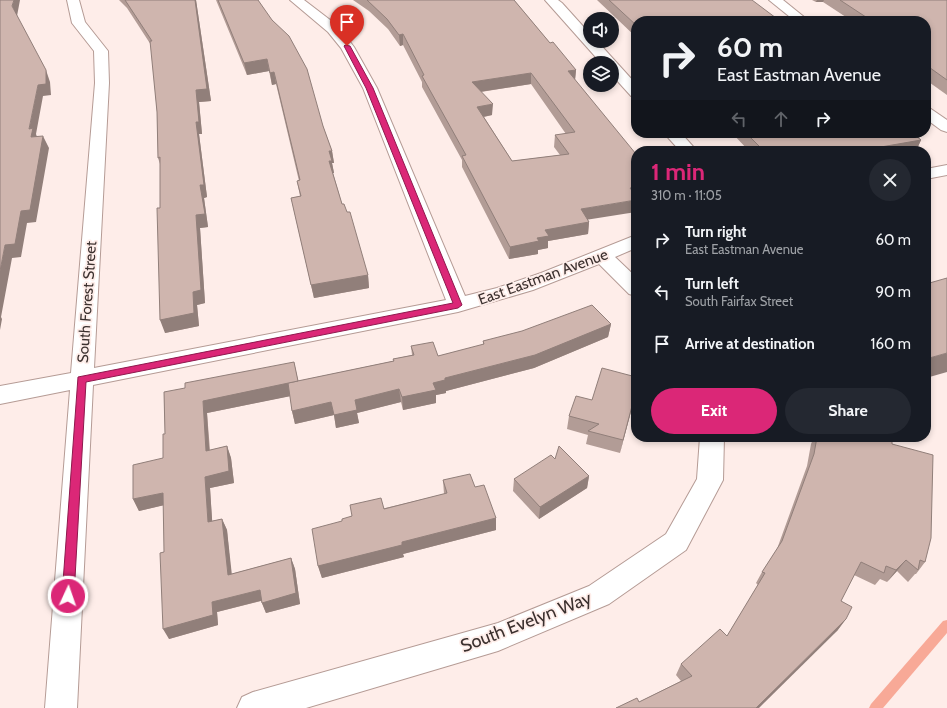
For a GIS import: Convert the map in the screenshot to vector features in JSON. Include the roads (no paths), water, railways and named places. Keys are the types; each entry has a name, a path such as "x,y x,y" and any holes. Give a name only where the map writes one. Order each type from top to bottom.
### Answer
{"street":[{"name":"South Forest Street","path":"61,708 102,83 101,51 79,23 73,0"},
{"path":"296,0 333,29 347,46 370,88 458,305"},
{"path":"551,0 604,56"},
{"path":"775,0 796,16"},
{"path":"619,74 631,87"},
{"path":"931,116 947,127"},
{"path":"677,138 684,146"},
{"path":"931,173 947,170"},
{"name":"East Eastman Avenue","path":"0,395 495,297 602,256 631,243"},
{"path":"602,256 631,284"},
{"name":"South Evelyn Way","path":"253,708 498,637 599,595 676,542 710,480 712,442"}],"waterway":[{"path":"875,708 947,625"}]}
